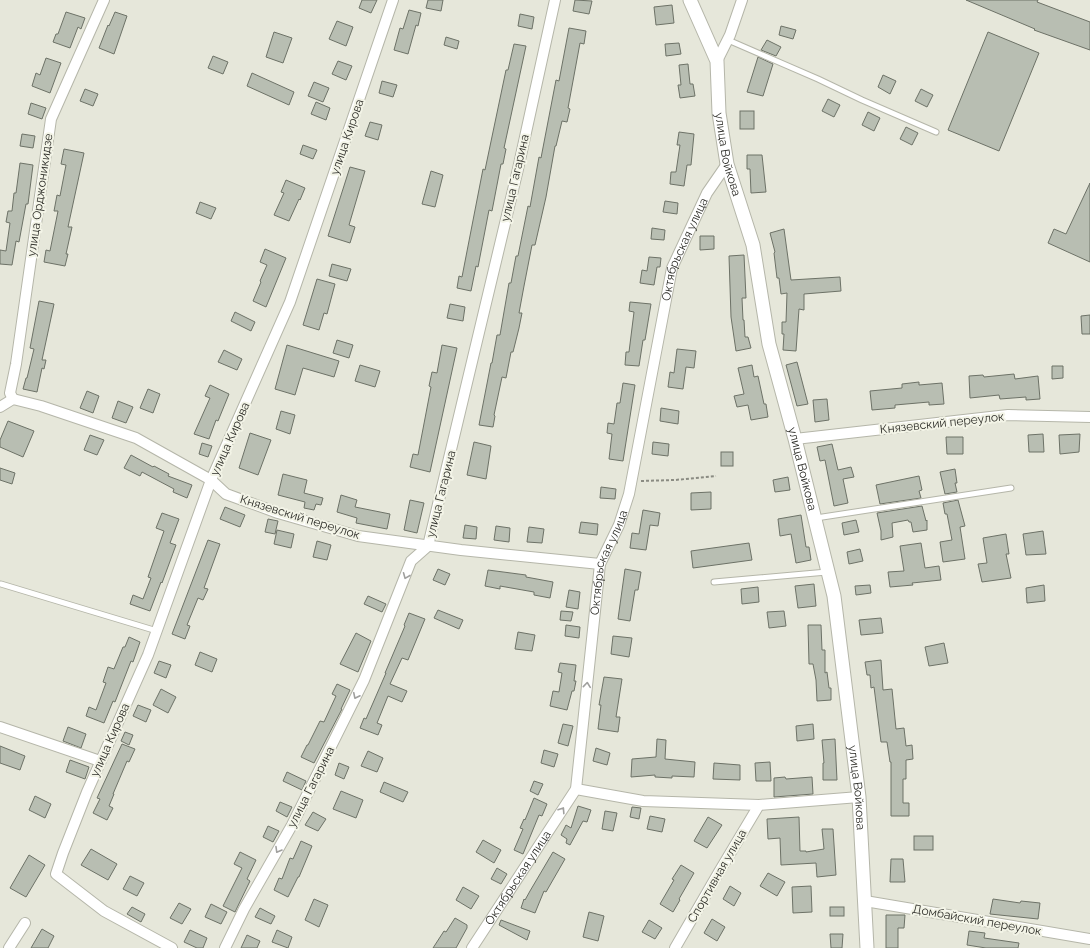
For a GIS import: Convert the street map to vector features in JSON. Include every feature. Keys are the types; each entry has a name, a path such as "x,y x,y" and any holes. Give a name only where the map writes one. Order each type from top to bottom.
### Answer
{"street":[{"name":"улица Орджоникидзе","path":"13,399 10,393 17,356 51,118 104,0"},
{"name":"улица Кирова","path":"172,948 104,911 56,874 63,852 100,761 148,655 211,480 290,302 393,0"},
{"name":"улица Гагарина","path":"226,948 244,909 292,825 364,680 411,562 428,546 518,169 555,0"},
{"path":"690,0 717,61"},
{"name":"улица Войкова","path":"742,0 728,40 717,61 719,113 726,164 753,245 769,344 795,439 834,596 859,797 868,948"},
{"name":"Октябрьская улица","path":"472,948 576,789 600,564 619,525 632,482 672,268 707,193 726,164"},
{"path":"0,407 13,399"},
{"name":"Князевский переулок","path":"13,399 41,406 136,438 211,480 226,494 278,513 358,536 428,546 600,564"},
{"name":"Князевский переулок","path":"795,439 1008,415 1090,417"},
{"path":"0,727 100,761"},
{"path":"576,789 643,801 759,805 859,797"},
{"name":"Спортивная улица","path":"675,948 759,805"},
{"name":"Домбайский переулок","path":"865,901 1090,939"},
{"path":"9,948 25,923"}],"lane":[{"path":"728,40 818,78 862,100 936,132"},
{"path":"815,518 1012,488"},
{"path":"714,582 828,572"},
{"path":"1,584 157,631"}],"path":[{"path":"632,482 716,476"}],"building":[{"path":"362,0 377,0 371,13 359,8"},
{"path":"428,0 443,0 441,11 426,8"},
{"path":"575,0 592,1 589,14 573,11"},
{"path":"966,0 1038,0 1037,2 1090,22 1090,50 1034,30 1035,29"},
{"path":"672,5 674,23 656,25 654,7"},
{"path":"409,10 421,13 408,54 394,50 400,28 403,29"},
{"path":"66,12 85,18 81,29 78,27 70,48 53,42 56,34 58,34"},
{"path":"115,12 127,16 114,54 99,48"},
{"path":"520,14 534,17 532,29 518,26"},
{"path":"337,21 353,27 346,46 329,39"},
{"path":"781,26 796,30 793,39 779,35"},
{"path":"569,28 586,31 584,44 580,43 568,108 570,109 567,122 562,121 555,146 546,197 535,245 532,245 519,313 522,313 519,328 513,352 511,352 506,378 502,377 493,427 479,425 497,335 500,335 509,283 511,283 516,256 518,256 528,206 530,207 539,157 541,158 556,80 559,81"},
{"path":"274,32 292,38 283,63 266,57"},
{"path":"988,32 1039,53 999,151 948,130"},
{"path":"446,37 459,41 457,49 444,45"},
{"path":"767,40 781,47 776,56 761,50"},
{"path":"679,43 681,54 666,56 665,44"},
{"path":"514,44 526,46 504,148 506,149 503,164 501,164 492,211 489,210 478,267 476,266 471,291 457,288 459,276 462,277 483,169 485,170 506,70 508,70"},
{"path":"213,56 228,62 223,74 208,68"},
{"path":"758,57 773,64 763,96 747,92"},
{"path":"46,58 61,63 50,93 32,86 36,73 40,75"},
{"path":"338,61 352,66 346,80 332,74"},
{"path":"688,64 690,84 693,84 695,96 680,98 678,85 681,85 679,65"},
{"path":"252,73 294,92 289,105 247,86"},
{"path":"883,75 896,81 890,94 878,87"},
{"path":"382,81 397,85 393,97 379,93"},
{"path":"314,82 329,88 323,102 308,96"},
{"path":"85,89 98,94 93,106 80,101"},
{"path":"921,89 933,95 927,107 915,101"},
{"path":"828,99 840,105 834,117 822,111"},
{"path":"316,102 330,108 326,120 311,114"},
{"path":"31,103 46,108 42,119 28,114"},
{"path":"740,111 754,111 754,129 740,129"},
{"path":"868,112 880,118 874,131 862,125"},
{"path":"370,122 382,125 378,140 365,136"},
{"path":"906,127 918,133 912,145 900,139"},
{"path":"679,132 694,134 691,165 687,165 684,186 670,184 671,172 676,172 680,145 677,145"},
{"path":"22,134 35,136 33,148 20,146"},
{"path":"303,145 317,150 313,159 300,154"},
{"path":"64,149 84,153 68,227 72,227 65,266 44,262 46,250 50,251 58,211 54,211 57,195 60,196 66,165 61,164"},
{"path":"747,155 762,155 766,192 751,193 750,169 747,169"},
{"path":"20,163 33,165 28,204 26,204 19,242 16,241 12,265 0,264 0,250 6,251 10,223 6,222 8,211 12,211"},
{"path":"350,167 365,171 349,225 355,227 350,243 328,236"},
{"path":"431,171 443,175 435,207 422,204"},
{"path":"286,180 305,188 289,221 274,215 284,193 281,192"},
{"path":"1090,183 1090,262 1048,243 1054,229 1066,234"},
{"path":"665,201 678,203 677,214 663,212"},
{"path":"200,202 216,208 211,219 196,213"},
{"path":"652,228 665,230 664,240 651,239"},
{"path":"784,229 791,280 840,277 841,291 804,294 804,310 799,309 796,351 783,350 784,334 782,334 782,322 786,322 787,293 781,294 779,278 777,278 775,252 770,233"},
{"path":"700,236 714,236 714,249 700,250"},
{"path":"265,249 286,258 266,307 253,301 267,265 260,262"},
{"path":"744,255 746,298 742,298 743,320 745,337 748,337 751,348 736,351 731,317 729,256"},
{"path":"649,257 661,258 660,267 657,267 654,285 640,283 642,270 647,271"},
{"path":"332,264 351,269 347,281 329,276"},
{"path":"317,279 335,284 327,314 324,313 319,330 303,325"},
{"path":"39,301 54,304 42,360 46,360 44,369 42,368 37,392 23,389 34,349 30,348"},
{"path":"630,302 651,304 639,366 625,365 626,352 629,352 634,312 629,311"},
{"path":"450,304 465,307 463,321 447,318"},
{"path":"235,312 255,322 251,331 231,321"},
{"path":"1090,315 1090,334 1082,334 1081,316"},
{"path":"337,340 353,345 349,358 333,353"},
{"path":"287,345 339,361 334,377 303,368 295,395 275,389"},
{"path":"442,345 457,348 430,472 410,467 413,454 418,455 431,387 429,386 432,372 437,373"},
{"path":"677,349 696,351 694,368 686,367 683,389 668,387 670,372 674,373"},
{"path":"224,350 242,359 237,370 218,362"},
{"path":"797,362 808,404 797,406 786,365"},
{"path":"360,365 380,371 375,387 355,381"},
{"path":"752,365 754,377 758,376 768,417 751,420 748,405 737,407 734,396 744,394 738,368"},
{"path":"1052,366 1063,366 1063,378 1052,379"},
{"path":"1014,374 1015,379 1038,376 1040,399 1026,400 1026,397 1000,399 999,395 970,398 969,376 983,375 984,377"},
{"path":"919,382 919,385 942,383 944,404 929,405 929,402 895,405 895,408 872,410 870,391 902,388 902,384"},
{"path":"623,383 635,385 623,461 609,459 612,434 607,433 608,423 614,424 617,403 620,403"},
{"path":"210,385 229,394 218,421 216,420 209,439 194,434 210,398 205,396"},
{"path":"148,389 160,394 153,413 140,408"},
{"path":"87,391 99,396 93,413 80,408"},
{"path":"827,399 829,420 815,422 813,400"},
{"path":"118,401 133,407 126,423 112,418"},
{"path":"661,408 679,411 678,424 660,421"},
{"path":"281,411 295,415 290,434 276,429"},
{"path":"8,421 34,431 23,457 0,447 0,440"},
{"path":"250,433 271,440 258,475 239,468"},
{"path":"1043,434 1044,452 1029,452 1028,435"},
{"path":"1080,434 1079,452 1060,454 1059,435"},
{"path":"90,435 104,440 97,455 84,450"},
{"path":"946,437 963,437 963,454 947,454"},
{"path":"474,442 491,446 486,479 467,475"},
{"path":"653,442 669,444 668,456 652,454"},
{"path":"202,443 212,446 208,457 199,454"},
{"path":"832,444 838,470 851,467 854,477 843,479 848,503 834,506 825,460 820,461 817,447"},
{"path":"721,452 733,452 733,466 721,466"},
{"path":"131,455 169,474 168,476 192,485 187,498 173,492 174,489 142,472 140,476 124,468"},
{"path":"0,468 15,473 12,484 0,480"},
{"path":"955,469 957,483 955,483 957,492 945,494 940,472"},
{"path":"283,474 307,480 304,493 323,498 321,505 316,504 314,510 304,508 305,502 278,495"},
{"path":"919,476 922,490 919,491 921,498 880,504 876,485"},
{"path":"788,477 790,490 775,492 773,480"},
{"path":"601,487 616,489 615,499 600,498"},
{"path":"711,492 711,509 691,510 691,493"},
{"path":"341,495 357,500 355,507 390,514 387,529 356,523 357,518 337,512"},
{"path":"410,500 424,503 417,533 404,530"},
{"path":"958,500 965,526 960,527 965,559 943,562 940,542 952,540 947,514 945,514 943,503"},
{"path":"922,506 926,521 927,520 927,530 913,532 911,522 908,520 892,523 893,537 881,540 881,531 877,513"},
{"path":"225,507 245,515 240,527 220,519"},
{"path":"643,510 660,513 658,526 650,525 646,550 630,548 632,533 639,534"},
{"path":"162,513 179,519 170,543 176,545 150,611 130,604 133,595 143,599 151,578 148,577 164,531 156,528"},
{"path":"801,515 806,547 809,547 811,560 796,563 791,534 780,536 778,519"},
{"path":"268,519 278,521 275,534 265,532"},
{"path":"856,520 859,532 844,535 842,523"},
{"path":"581,522 598,524 597,535 579,533"},
{"path":"465,525 477,527 476,539 463,538"},
{"path":"496,526 510,528 509,542 494,540"},
{"path":"529,527 544,529 542,543 527,542"},
{"path":"277,530 294,534 291,548 274,544"},
{"path":"1043,531 1046,554 1026,555 1023,534"},
{"path":"1006,534 1009,554 1006,554 1011,578 982,582 978,564 987,563 983,538"},
{"path":"208,540 220,544 204,588 208,589 203,600 198,598 187,625 190,626 185,639 172,634"},
{"path":"317,541 331,545 327,560 313,557"},
{"path":"749,543 752,560 693,568 691,551"},
{"path":"921,543 925,568 939,566 941,580 890,587 888,572 904,571 900,546"},
{"path":"860,549 863,561 849,564 847,552"},
{"path":"438,569 450,574 445,585 433,580"},
{"path":"625,569 641,572 638,590 635,590 630,621 618,619"},
{"path":"488,570 526,575 526,577 553,582 550,598 534,595 534,592 500,586 500,589 485,586"},
{"path":"814,584 816,606 798,608 795,586"},
{"path":"870,585 871,593 856,595 855,586"},
{"path":"1044,585 1045,601 1027,603 1026,588"},
{"path":"758,587 759,602 742,604 741,589"},
{"path":"569,590 580,592 578,609 566,607"},
{"path":"368,596 386,604 382,612 364,604"},
{"path":"438,610 463,620 459,629 434,618"},
{"path":"561,611 573,612 571,621 560,620"},
{"path":"784,611 786,626 769,628 767,612"},
{"path":"409,613 425,619 408,660 402,658 390,684 407,691 402,702 388,696 377,723 382,725 378,735 360,728 364,718 366,719 386,673"},
{"path":"881,618 883,633 861,635 859,620"},
{"path":"566,625 580,627 579,638 565,636"},
{"path":"808,625 821,625 822,650 825,650 825,673 827,672 829,688 831,688 831,700 817,701 816,680 813,664 809,664"},
{"path":"518,632 535,635 532,651 515,649"},
{"path":"356,633 371,641 358,672 340,664"},
{"path":"613,636 632,638 629,657 611,654"},
{"path":"129,637 140,642 133,662 131,661 115,702 113,701 104,723 86,716 89,707 96,710 106,683 103,682 108,667 114,669"},
{"path":"944,643 948,663 929,666 925,647"},
{"path":"200,652 217,659 212,672 195,665"},
{"path":"881,660 883,690 892,689 896,729 904,728 906,746 912,745 913,759 906,760 906,779 903,779 903,803 909,803 909,816 891,816 891,762 887,742 881,742 874,687 871,688 870,675 867,675 865,662"},
{"path":"159,661 171,665 166,678 154,673"},
{"path":"560,663 576,665 574,681 576,681 574,691 572,691 567,710 550,706 553,691 559,692 562,673 558,672"},
{"path":"604,677 622,679 616,717 620,717 618,732 598,729 601,705 599,705"},
{"path":"337,684 350,690 342,709 314,763 301,757 320,721 324,722 336,696 332,694"},
{"path":"161,689 176,697 168,713 153,705"},
{"path":"138,705 151,710 146,722 133,716"},
{"path":"563,724 573,726 568,746 558,743"},
{"path":"813,724 814,739 797,741 796,726"},
{"path":"68,727 86,734 81,748 63,741"},
{"path":"125,732 133,735 129,745 121,741"},
{"path":"657,739 666,740 665,759 695,762 694,777 672,776 672,778 655,777 655,775 631,777 632,759 656,757"},
{"path":"835,739 837,780 823,780 824,763 822,740"},
{"path":"122,744 135,749 129,762 127,761 113,794 109,806 113,808 107,820 93,813 100,799 97,798"},
{"path":"0,746 25,756 20,770 0,763"},
{"path":"596,748 610,753 607,765 593,761"},
{"path":"544,750 558,754 554,767 541,763"},
{"path":"368,751 383,758 377,772 361,766"},
{"path":"70,760 89,767 85,779 66,772"},
{"path":"770,762 771,781 756,781 755,763"},
{"path":"339,763 349,767 344,779 335,775"},
{"path":"714,763 740,765 740,780 713,779"},
{"path":"287,772 306,781 302,790 283,781"},
{"path":"785,777 786,779 812,777 813,794 774,797 774,778"},
{"path":"534,781 543,784 538,795 530,791"},
{"path":"384,782 408,792 403,802 380,792"},
{"path":"341,791 363,800 356,818 333,809"},
{"path":"35,796 51,804 45,818 29,810"},
{"path":"534,798 547,804 542,816 539,815 523,854 514,850 523,829 520,828"},
{"path":"280,802 292,807 287,817 276,811"},
{"path":"578,806 591,810 587,822 583,821 570,845 566,843 567,839 561,835 566,825 571,828"},
{"path":"632,807 641,808 639,819 630,817"},
{"path":"605,811 617,813 613,831 602,829"},
{"path":"313,812 326,819 318,831 305,825"},
{"path":"650,816 665,819 662,832 647,829"},
{"path":"708,817 722,825 707,848 694,841"},
{"path":"799,817 800,851 806,852 824,849 822,829 833,829 836,875 817,877 816,863 781,865 780,838 768,839 767,819"},
{"path":"268,826 279,831 273,842 263,837"},
{"path":"914,836 933,836 933,850 914,850"},
{"path":"483,840 501,850 494,863 476,852"},
{"path":"301,841 312,846 299,877 288,897 274,890 279,878 282,879 290,858 293,859"},
{"path":"91,849 117,864 108,880 81,865"},
{"path":"240,852 256,860 247,879 250,881 235,912 223,906 242,868 234,864"},
{"path":"553,852 565,859 546,892 544,891 535,913 521,908 524,899 525,900"},
{"path":"29,855 45,865 26,897 10,888"},
{"path":"891,859 903,859 905,882 890,882"},
{"path":"681,865 694,873 673,912 660,904 674,880 672,879"},
{"path":"497,868 507,874 501,884 491,879"},
{"path":"768,873 785,882 777,896 760,886"},
{"path":"130,876 144,883 137,896 123,889"},
{"path":"730,886 741,893 734,906 723,899"},
{"path":"811,886 812,912 793,913 792,887"},
{"path":"463,887 479,896 471,909 456,900"},
{"path":"314,899 328,905 319,927 305,920"},
{"path":"993,899 1020,903 1021,901 1040,903 1038,919 990,914"},
{"path":"179,903 191,909 182,924 170,918"},
{"path":"211,904 227,912 221,924 205,917"},
{"path":"132,907 145,914 141,922 127,914"},
{"path":"830,907 844,907 844,916 830,916"},
{"path":"260,908 275,916 271,924 255,917"},
{"path":"589,912 604,916 598,941 583,937"},
{"path":"886,915 905,915 904,928 898,928 898,948 886,948"},
{"path":"455,918 467,925 467,928 456,948 433,948 444,931 446,932"},
{"path":"712,919 725,927 717,941 704,933"},
{"path":"501,920 530,931 527,940 499,925"},
{"path":"649,920 662,928 655,939 642,932"},
{"path":"42,929 54,936 48,948 31,948"},
{"path":"190,930 207,938 203,948 197,948 184,942"},
{"path":"277,930 292,937 288,948 272,942"},
{"path":"969,931 985,933 984,938 1019,943 1018,948 986,948 967,945"},
{"path":"830,934 843,934 842,948 831,948"},
{"path":"247,935 260,941 257,948 241,948"}]}
